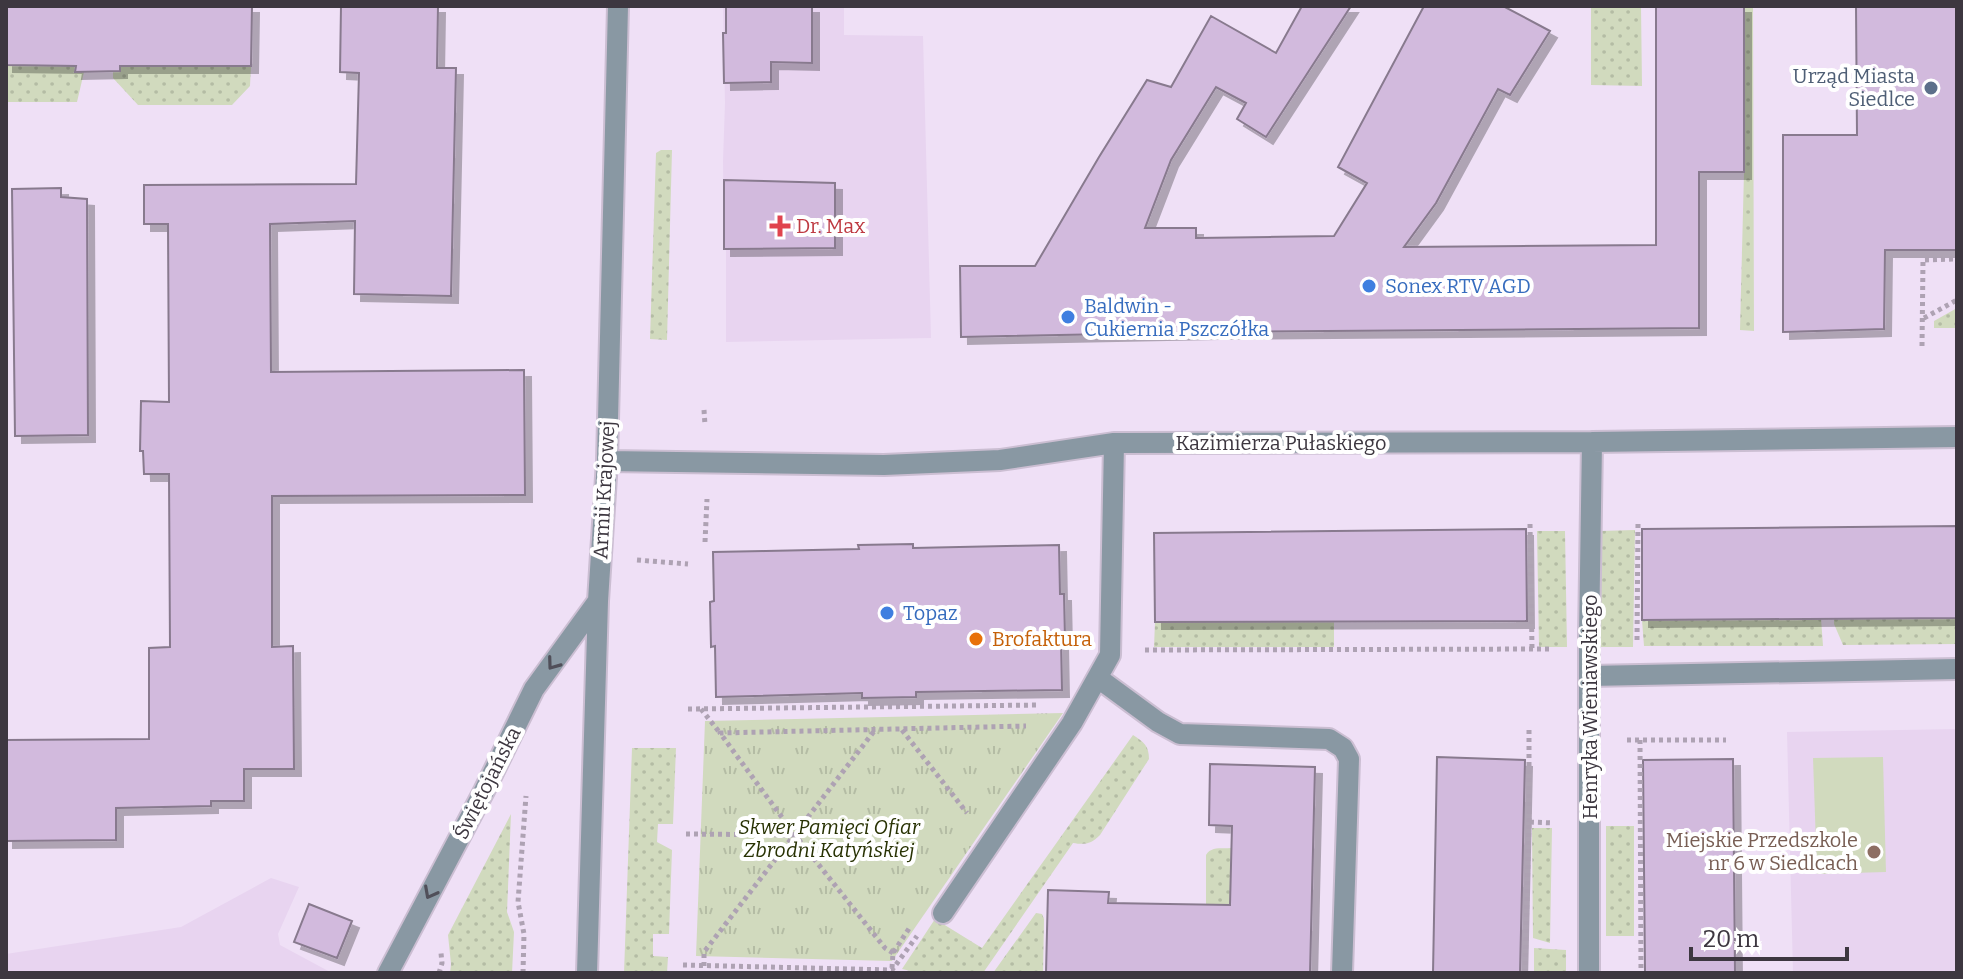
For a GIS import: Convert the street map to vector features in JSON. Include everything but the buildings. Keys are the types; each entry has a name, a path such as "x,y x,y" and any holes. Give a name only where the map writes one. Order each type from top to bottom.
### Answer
{"street":[{"name":"Armii Krajowej","path":"587,973 598,601 607,461 618,6"},
{"name":"Kazimierza Pułaskiego","path":"607,461 884,465 1000,460 1114,443 1592,442 1957,437"},
{"name":"Henryka Wieniawskiego","path":"1589,973 1592,442"},
{"path":"943,913 1072,723 1110,655 1114,443"},
{"name":"Świętojańska","path":"388,973 534,689 598,601"},
{"path":"1589,676 1957,669"},
{"path":"1098,678 1158,722 1180,734 1329,739 1343,748 1349,759 1342,973"}],"path":[{"path":"1922,346 1923,260 1957,259"},
{"path":"1923,319 1957,300"},
{"path":"1530,524 1532,649"},
{"path":"1143,650 1558,649"},
{"path":"688,709 1047,705"},
{"path":"700,708 795,835 885,948 893,953"},
{"path":"720,733 1033,726"},
{"path":"901,729 969,815"},
{"path":"1525,973 1529,729"},
{"path":"704,966 704,952 876,730"},
{"path":"1590,740 1726,740"},
{"path":"1640,740 1641,973"},
{"path":"523,973 524,934 518,902 526,794"},
{"path":"1529,822 1561,824"},
{"path":"686,834 795,835"},
{"path":"683,965 892,970 931,915 943,913"}],"shaded area":[{"path":"723,6 844,6 844,35 923,36 931,338 726,342"},
{"name":"Miejskie Przedszkole nr 6 w Siedlcach","path":"1957,729 1957,973 1793,973 1787,732"},
{"path":"271,878 299,887 278,934 280,945 332,973 6,973 6,954 181,927"}],"green space":[{"path":"1591,6 1641,6 1642,86 1591,85"},
{"path":"1744,6 1753,6 1754,331 1740,330"},
{"path":"6,65 76,66 76,72 84,72 77,102 6,102"},
{"path":"120,66 251,66 250,86 232,105 138,105 113,78 113,72 120,72"},
{"path":"672,150 667,340 650,339 656,153"},
{"path":"1957,308 1957,328 1934,328 1934,321"},
{"path":"1635,530 1633,647 1601,647 1600,531"},
{"path":"1537,531 1565,531 1567,647 1539,647"},
{"path":"1957,617 1957,644 1843,645 1834,624 1834,619"},
{"path":"1821,618 1823,646 1644,646 1642,620"},
{"path":"1334,621 1334,647 1154,647 1155,622"},
{"name":"Skwer Pamięci Ofiar Zbrodni Katyńskiej","path":"1063,713 892,961 696,956 705,721"},
{"path":"1133,735 1145,745 1149,759 1100,835 1088,843 1073,843 983,973 919,973 902,969 935,919 982,948"},
{"path":"632,748 676,748 673,824 658,824 657,842 672,850 669,934 653,934 653,956 668,957 667,973 624,973"},
{"path":"1883,757 1886,872 1817,874 1813,758"},
{"path":"511,814 507,912 514,932 512,973 450,973 448,935"},
{"path":"1606,826 1634,826 1634,936 1606,936"},
{"path":"1532,828 1552,828 1550,943 1533,938"},
{"path":"1231,848 1230,896 1253,896 1206,926 1206,855 1214,849"},
{"path":"1036,913 1042,914 1044,919 1043,973 993,973"},
{"path":"1534,948 1566,950 1566,973 1534,973"}],"place":[{"name":"Urząd Miasta Siedlce","path":"1931,88"},
{"name":"Dr. Max","path":"780,226"},
{"name":"Sonex RTV AGD","path":"1369,286"},
{"name":"Baldwin - Cukiernia Pszczółka","path":"1068,317"},
{"name":"Topaz","path":"887,613"},
{"name":"Brofaktura","path":"976,639"},
{"name":"Miejskie Przedszkole nr 6 w Siedlcach","path":"1874,852"}]}
